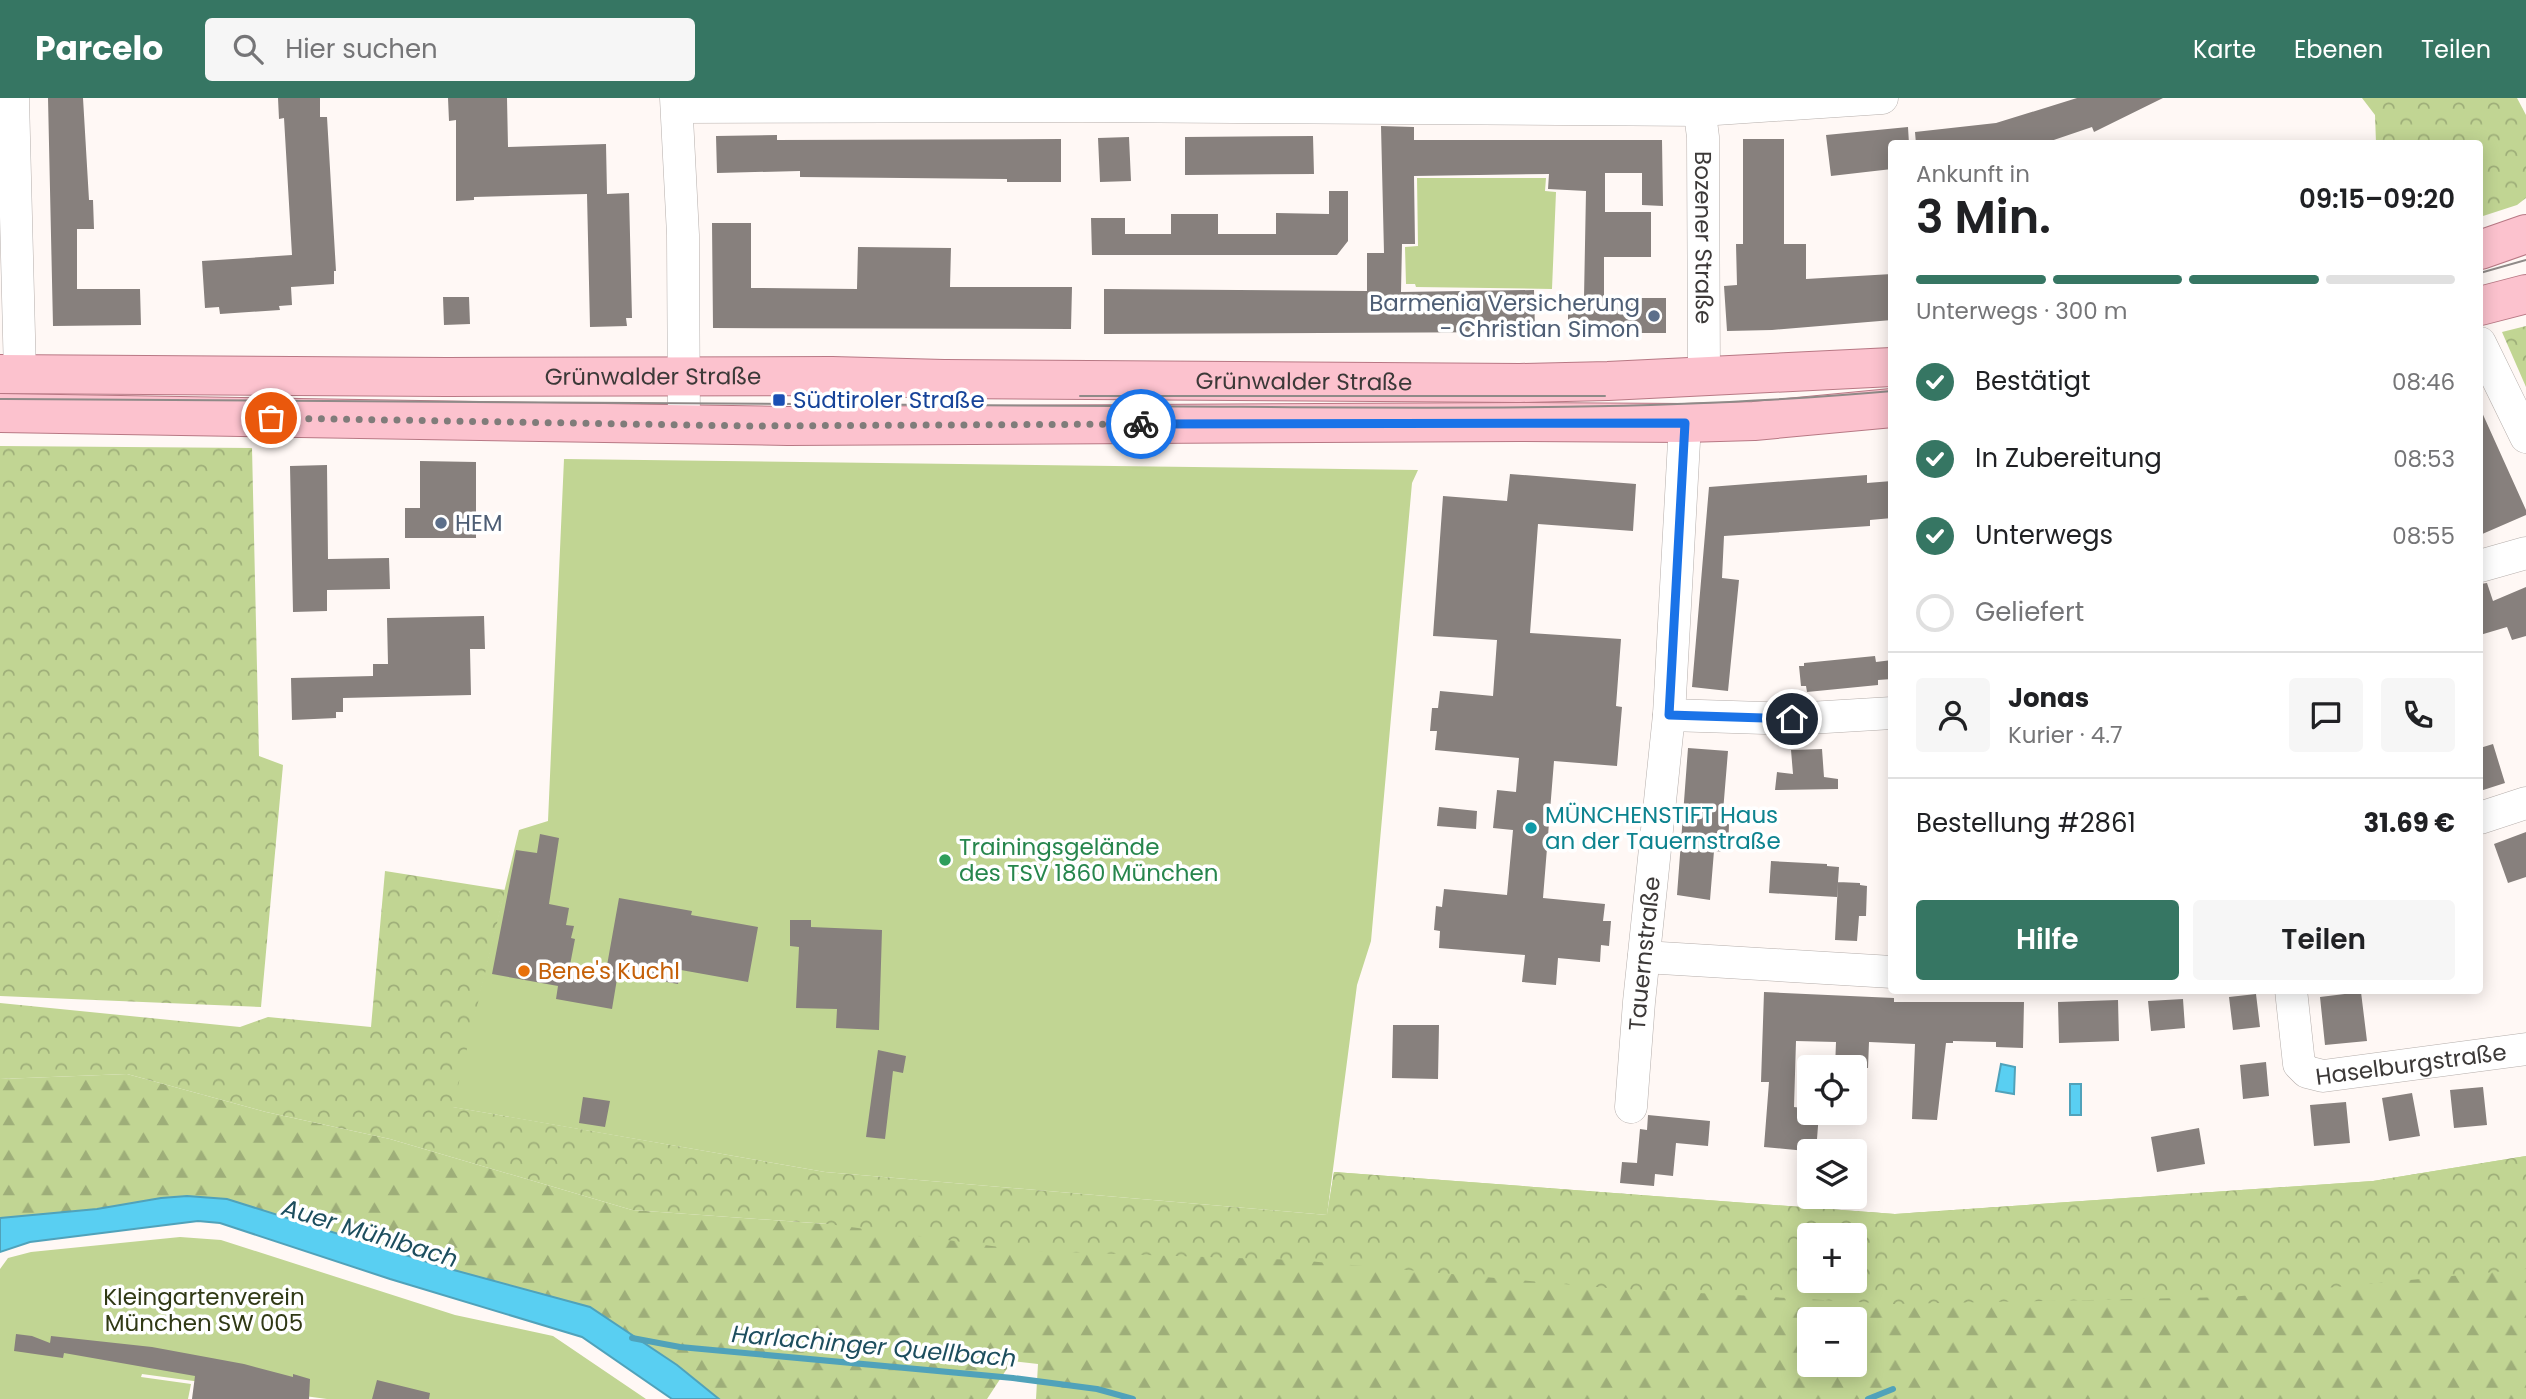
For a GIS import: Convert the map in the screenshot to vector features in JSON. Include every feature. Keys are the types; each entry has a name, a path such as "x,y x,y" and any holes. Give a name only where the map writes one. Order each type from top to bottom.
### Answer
{"main road":[{"path":"2483,249 2526,234"},
{"path":"2483,305 2526,294"},
{"name":"Grünwalder Straße","path":"10,374 1507,383 1608,382 1888,367"},
{"name":"Grünwalder Straße","path":"0,413 684,425 1685,423 1754,421 1888,408"}],"street":[{"path":"10,374 13,98"},
{"path":"684,425 683,235 676,102 1700,104 1882,98"},
{"name":"Bozener Straße","path":"1700,104 1704,377"},
{"path":"2483,349 2526,437"},
{"name":"Tauernstraße","path":"1631,1107 1669,715 1685,423"},
{"path":"2483,565 2526,553"},
{"path":"1669,715 1792,719 1888,713"},
{"path":"2483,817 2526,803"},
{"path":"1644,957 1888,972"},
{"name":"Haselburgstraße","path":"2291,994 2299,1064 2307,1072 2323,1076 2526,1049"}],"green space":[{"path":"2362,98 2517,98 2526,115 2526,198 2517,205 2483,216 2483,140 2376,140 2375,115"},
{"path":"1417,178 1546,178 1545,191 1556,192 1552,289 1416,287 1415,284 1406,284 1405,247 1418,246"},
{"path":"2526,326 2526,387 2502,332"},
{"path":"0,446 252,448 259,756 283,765 261,1007 0,996"},
{"name":"Trainingsgelände des TSV 1860 München","path":"564,459 1418,470 1412,483 1371,941 1357,985 1327,1215 825,1172 452,1107 519,830 548,821"},
{"path":"385,871 505,890 453,1107 825,1172 1327,1215 1334,1172 1797,1207 1797,1209 1895,1214 2373,1181 2526,1156 2526,1269 2231,1297 1894,1304 1608,1288 1296,1260 1030,1251 828,1224 632,1210 390,1139 266,1112 127,1074 0,1079 0,1003 240,1027 268,1017 371,1027"},
{"path":"127,1074 266,1112 390,1139 632,1210 827,1224 1327,1215 1334,1172 1797,1207 1797,1209 1895,1214 2373,1181 2526,1156 2526,1399 1036,1399 1038,1364 1012,1361 987,1399 719,1399 677,1365 590,1307 450,1269 161,1198 97,1209 0,1218 0,1079"},
{"name":"Kleingartenverein München SW 005","path":"180,1237 221,1240 455,1315 553,1336 646,1399 327,1399 142,1374 141,1377 191,1384 188,1399 0,1399 0,1269 8,1258 31,1252"}],"water":[{"path":"2001,1064 2015,1067 2014,1094 1996,1091"},
{"path":"2070,1084 2081,1084 2081,1115 2070,1115"},
{"path":"187,1196 227,1199 450,1269 590,1307 677,1365 719,1399 672,1399 582,1337 390,1279 220,1223 198,1221 30,1242 0,1252 0,1218 97,1209"}],"building":[{"path":"48,98 83,98 89,200 93,200 94,229 77,229 77,289 140,289 141,325 53,326"},
{"path":"278,98 320,98 320,117 327,117 336,271 334,284 291,287 292,305 279,306 280,310 220,314 219,307 205,308 202,261 292,255 284,118 279,119"},
{"path":"448,98 507,98 508,147 606,144 607,194 629,193 632,318 626,318 627,326 590,327 587,194 474,197 474,200 456,201 456,120 449,121"},
{"path":"2077,98 2163,98 2094,132 2092,127 2054,140 1916,140 1915,132 1996,123"},
{"path":"1381,126 1414,127 1414,140 1662,140 1663,206 1642,205 1642,173 1605,173 1605,212 1651,212 1651,257 1604,257 1604,298 1666,298 1666,333 1568,333 1568,298 1584,298 1586,191 1548,189 1549,174 1414,176 1415,244 1402,244 1401,292 1534,290 1535,332 1104,334 1104,289 1367,291 1367,253 1384,253"},
{"path":"1908,127 1909,140 1888,140 1888,169 1831,176 1826,135"},
{"path":"777,135 777,140 1061,139 1061,182 800,177 800,171 717,173 716,136"},
{"path":"1313,136 1314,174 1185,175 1185,137"},
{"path":"1129,137 1131,181 1100,182 1098,138"},
{"path":"1743,139 1784,139 1784,244 1806,244 1806,279 1888,274 1888,320 1727,331 1724,286 1737,285 1736,244 1743,244"},
{"path":"1329,191 1348,191 1348,241 1337,255 1092,255 1091,218 1125,218 1125,234 1171,234 1171,214 1218,214 1218,234 1276,234 1276,213 1329,214"},
{"path":"712,223 751,223 751,288 857,289 858,247 951,248 950,287 1072,287 1071,329 713,328"},
{"path":"443,297 469,297 470,324 444,325"},
{"path":"2483,415 2526,510 2526,515 2483,534"},
{"path":"420,461 476,462 476,538 405,538 405,508 420,508"},
{"path":"327,465 328,559 389,558 390,589 327,590 327,611 293,612 290,466"},
{"path":"1510,474 1636,484 1633,531 1538,524 1530,633 1621,639 1616,706 1622,707 1617,766 1554,761 1543,898 1605,904 1603,921 1611,921 1609,946 1601,945 1600,962 1558,958 1556,985 1522,982 1525,955 1439,948 1440,931 1434,930 1436,906 1442,907 1444,889 1507,895 1513,830 1493,828 1497,790 1516,792 1519,758 1435,750 1437,731 1430,731 1432,708 1438,708 1440,691 1493,696 1497,640 1433,636 1443,496 1507,501"},
{"path":"1867,475 1867,483 1888,481 1888,518 1870,520 1870,526 1724,536 1722,578 1739,580 1728,691 1692,687 1709,487"},
{"path":"2487,583 2493,601 2526,587 2526,636 2512,640 2507,627 2483,634 2483,584"},
{"path":"484,616 485,649 470,649 471,695 343,698 343,712 336,712 336,718 292,720 291,678 373,676 373,664 388,664 387,618"},
{"path":"1875,656 1876,662 1888,660 1888,679 1878,680 1878,685 1807,692 1806,686 1801,686 1799,666 1804,666 1804,663"},
{"path":"2493,744 2505,783 2483,790 2483,747"},
{"path":"1688,748 1728,751 1722,824 1729,824 1728,852 1714,851 1710,900 1677,895"},
{"path":"1822,749 1824,777 1838,779 1838,789 1775,790 1777,772 1793,774 1791,750"},
{"path":"1439,807 1477,811 1476,829 1437,826"},
{"path":"2526,832 2526,877 2508,883 2494,844"},
{"path":"540,834 559,838 549,904 569,908 566,925 574,926 571,938 575,939 570,965 618,973 612,1009 556,999 558,986 492,974 516,850 537,853"},
{"path":"1771,861 1839,867 1837,897 1769,893"},
{"path":"1838,882 1867,886 1866,916 1859,916 1857,941 1835,940"},
{"path":"619,898 692,911 691,915 758,927 748,982 681,970 678,984 606,971"},
{"path":"790,920 811,920 811,927 882,930 879,1030 836,1028 837,1009 796,1008 799,947 790,946"},
{"path":"1764,992 1894,998 1894,1002 2024,1002 2023,1048 1996,1047 1996,1042 1946,1043 1937,1120 1912,1119 1915,1044 1869,1042 1867,1068 1867,1055 1836,1055 1836,1042 1796,1041 1794,1107 1797,1107 1797,1125 1818,1125 1817,1139 1797,1139 1797,1150 1764,1147 1769,1082 1761,1082"},
{"path":"2256,994 2260,1027 2233,1030 2229,997"},
{"path":"2361,994 2367,1041 2325,1045 2320,997"},
{"path":"2183,999 2185,1028 2151,1031 2148,1001"},
{"path":"2118,1000 2119,1041 2059,1043 2058,1002"},
{"path":"1393,1025 1439,1025 1438,1079 1392,1078"},
{"path":"878,1050 906,1056 903,1073 893,1071 885,1139 866,1137"},
{"path":"2266,1062 2269,1096 2243,1099 2240,1065"},
{"path":"2483,1087 2487,1125 2454,1128 2450,1090"},
{"path":"2412,1093 2420,1136 2389,1141 2382,1098"},
{"path":"583,1097 610,1101 605,1127 579,1123"},
{"path":"2346,1102 2350,1143 2314,1146 2310,1105"},
{"path":"1648,1115 1710,1121 1708,1146 1676,1143 1673,1176 1655,1174 1654,1186 1620,1183 1622,1162 1637,1163 1640,1129 1647,1130"},
{"path":"2199,1128 2205,1164 2157,1172 2151,1137"},
{"path":"16,1334 32,1336 50,1343 51,1336 152,1347 244,1364 293,1377 293,1374 310,1379 309,1399 192,1399 195,1376 64,1353 63,1358 14,1351"},
{"path":"377,1380 430,1393 429,1399 372,1399"}],"waterway":[{"name":"Harlachinger Quellbach","path":"632,1338 680,1347 1013,1378 1097,1389 1133,1399"},
{"name":"Harlachinger Quellbach","path":"1868,1399 1893,1389"}],"tram line":[{"path":"2483,272 2526,260"},
{"path":"0,399 1502,408 1697,403 1888,391"},
{"path":"1080,396 1605,396"}],"way so far":[{"path":"271,418 747,426 1141,424"}],"place":[{"name":"Barmenia Versicherung - Christian Simon","path":"1654,316"},
{"name":"Südtiroler Straße","path":"779,400"},
{"name":"HEM","path":"441,523"},
{"name":"MÜNCHENSTIFT Haus an der Tauernstraße","path":"1531,828"},
{"name":"Trainingsgelände des TSV 1860 München","path":"945,860"},
{"name":"Bene's Kuchl","path":"524,971"}],"route":[{"path":"1141,424 1685,423 1669,715 1792,719"}],"water label":[{"name":"Auer Mühlbach","path":"370,1233"}]}
